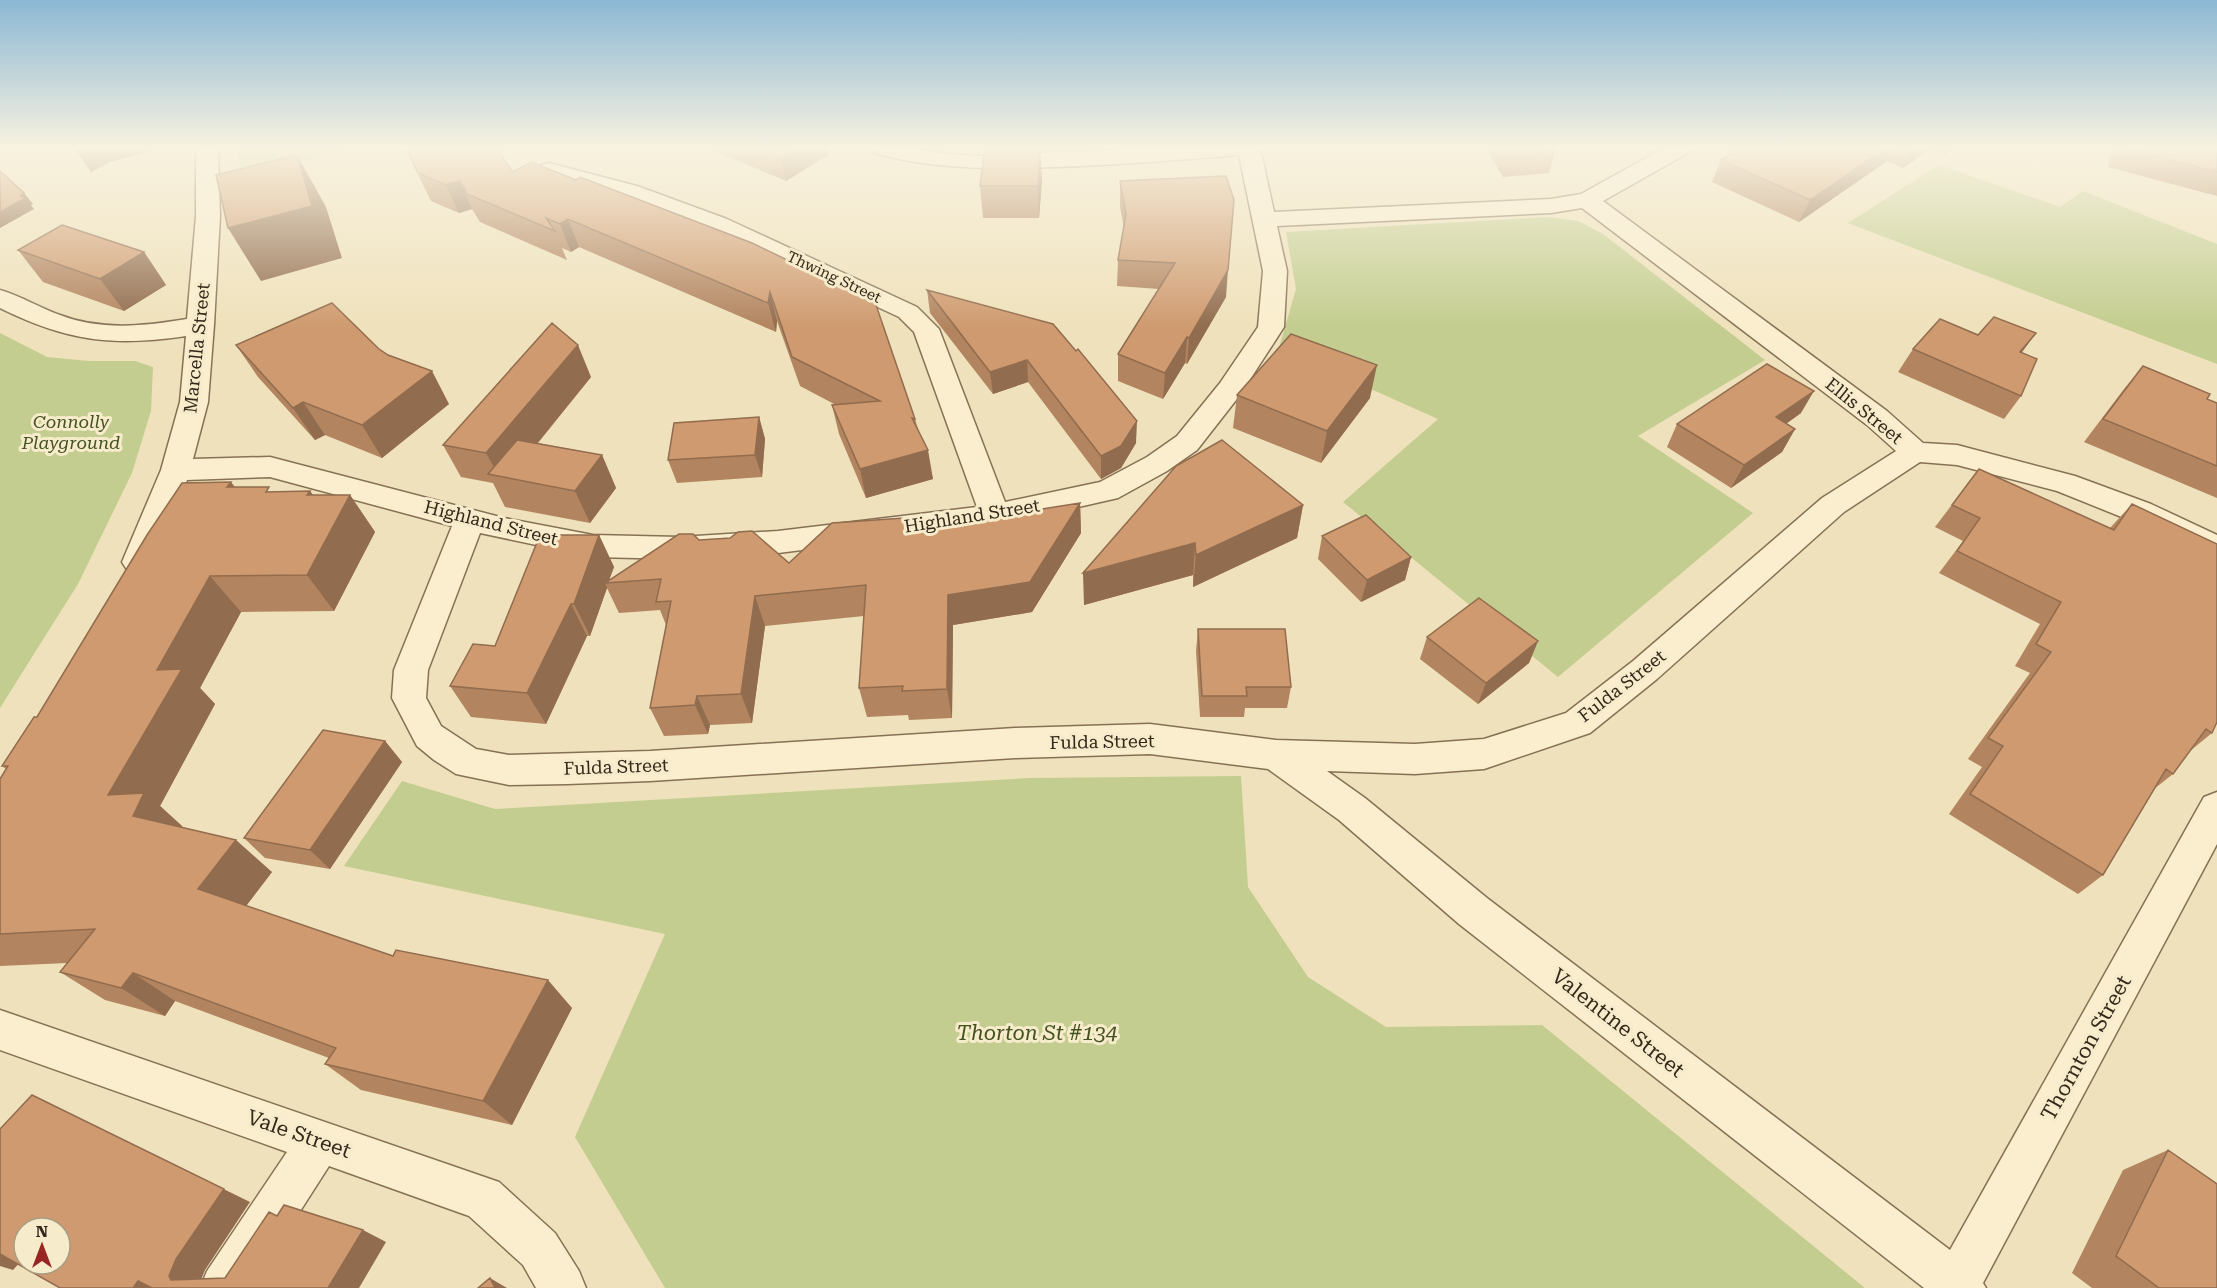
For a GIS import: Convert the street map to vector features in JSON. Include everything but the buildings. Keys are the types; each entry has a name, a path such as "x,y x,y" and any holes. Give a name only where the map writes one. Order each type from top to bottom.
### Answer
{"street":[{"name":"Marcella Street","path":"128,582 158,520 176,470 194,402 201,325 218,208"},
{"name":"Thwing Street","path":"676,208 719,224 908,312 926,329 995,515"},
{"name":"Highland Street","path":"176,470 270,467 504,529 593,546 680,548 778,542 995,515 1108,491 1157,464 1187,443 1230,389 1270,327 1275,271 1262,208"},
{"path":"1264,220 1508,208"},
{"name":"Ellis Street","path":"1598,208 1877,418 1915,452 1957,455 2065,483 2140,512 2217,548"},
{"path":"0,298 74,329 112,333 155,333 201,325"},
{"name":"Fulda Street","path":"470,519 411,670 409,698 429,736 446,750 469,763 509,770 579,768 1015,743 1150,739 1276,755 1415,759 1484,754 1578,723 1645,670 1833,505 1915,452"},
{"name":"Valentine Street","path":"1276,755 1352,809 1473,911 1958,1287"},
{"name":"Thornton Street","path":"1958,1287 2217,808"},
{"name":"Vale Street","path":"0,1030 483,1198 539,1249 562,1288"},
{"path":"224,1288 320,1141"}],"green space":[{"path":"1871,208 2126,208 2217,244 2217,364 1848,223"},
{"path":"1548,217 1578,221 1603,234 1765,360 1638,436 1753,513 1558,677 1343,502 1438,419 1279,348 1296,289 1286,232"},
{"name":"Connolly Playground","path":"0,333 47,357 89,361 135,361 153,367 151,411 132,473 78,584 0,708"},
{"name":"Thorton St #134","path":"1241,776 1248,887 1308,977 1386,1027 1542,1025 1865,1288 665,1288 575,1137 665,934 344,866 402,781 495,809 1030,778"}]}
